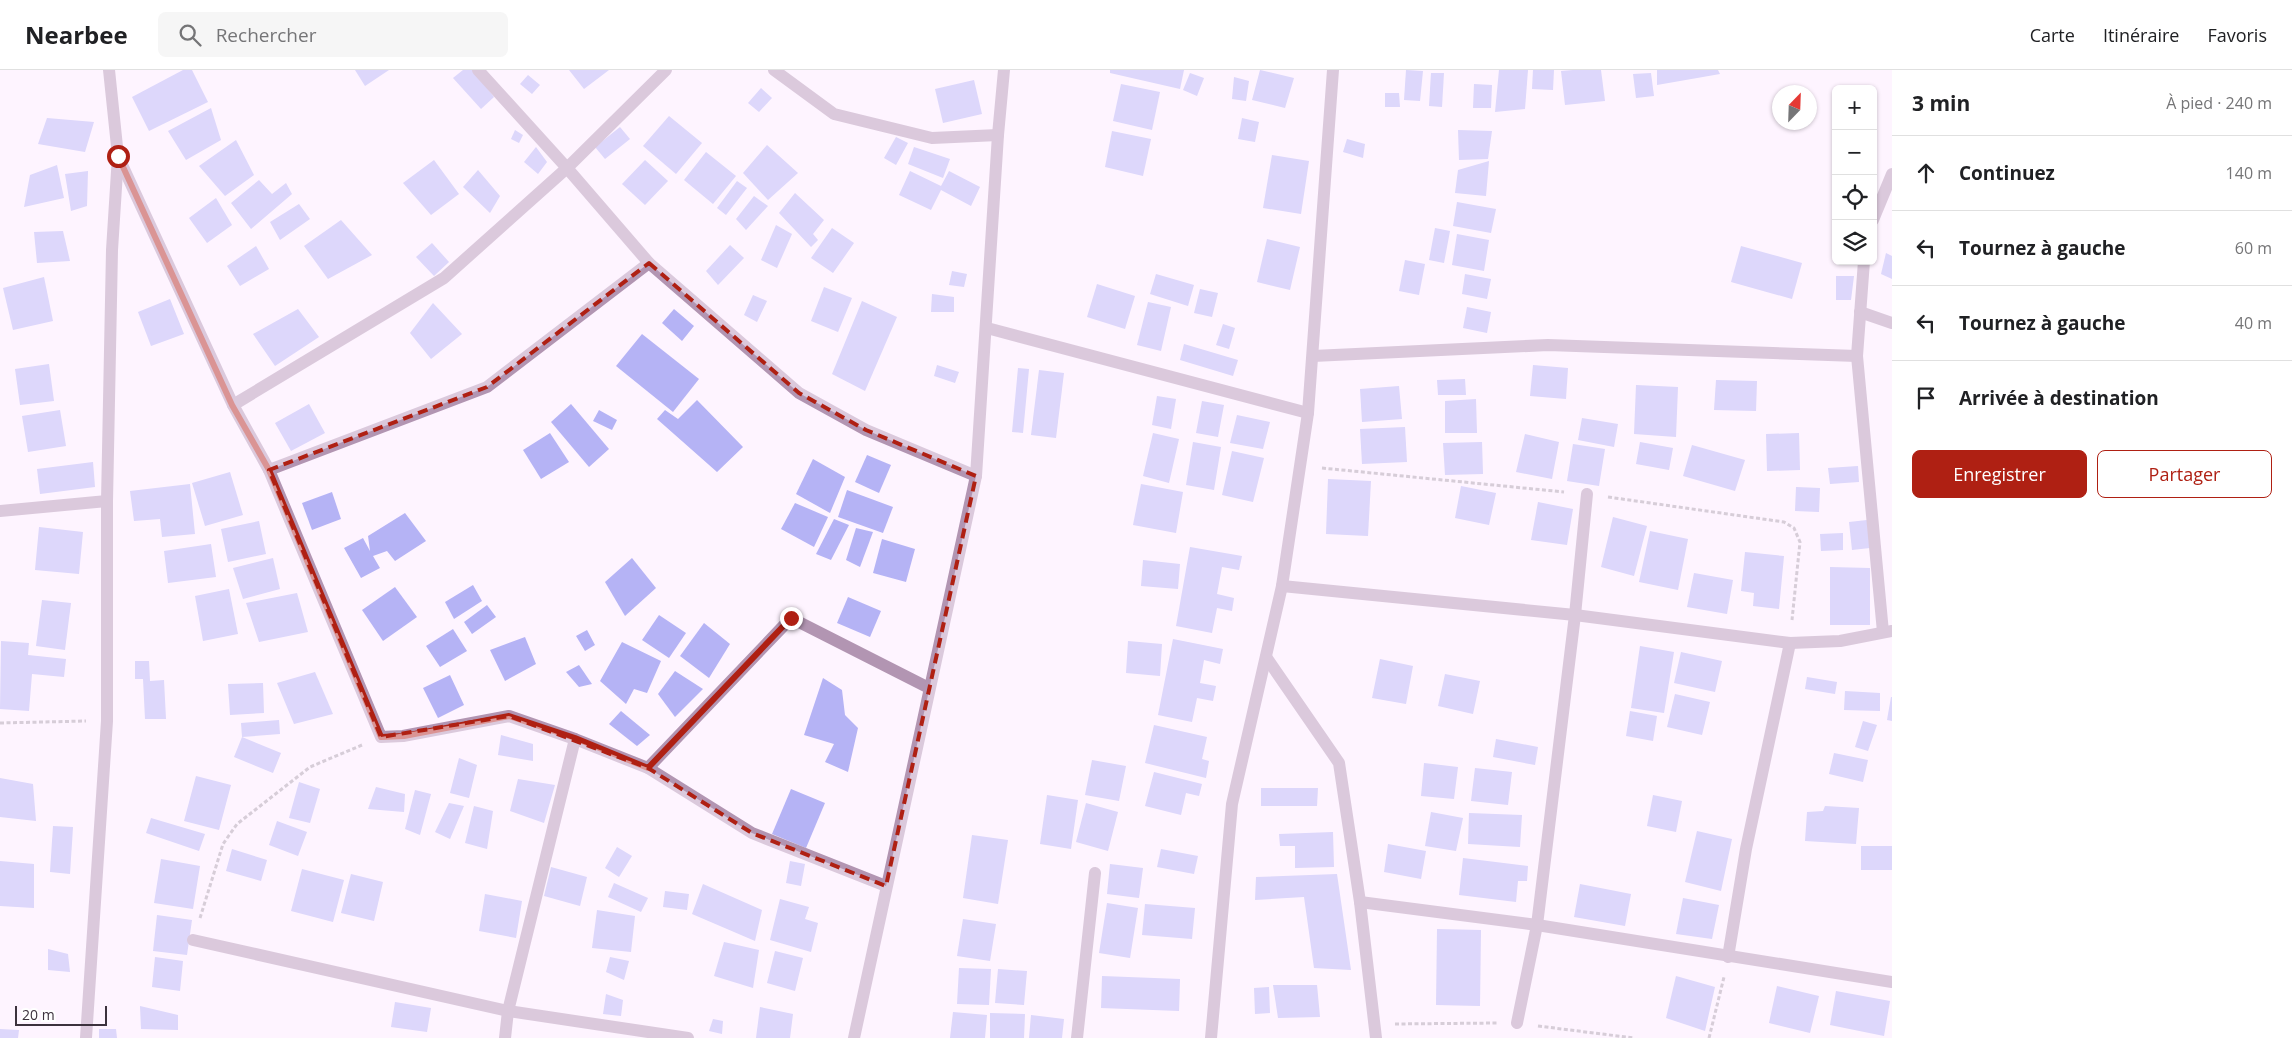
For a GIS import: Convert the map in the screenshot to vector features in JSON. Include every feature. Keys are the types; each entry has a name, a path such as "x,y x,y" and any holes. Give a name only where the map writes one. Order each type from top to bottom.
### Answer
{"street":[{"path":"86,1038 107,721 107,501 112,250 118,156 108,70"},
{"path":"478,70 567,168 649,263 799,393 866,430 976,476"},
{"path":"232,405 444,278 567,168 666,70"},
{"path":"774,70 834,114 932,138 998,135"},
{"path":"854,1038 976,476 998,135 1004,70"},
{"path":"1211,1038 1232,804 1282,586 1308,413 1333,70"},
{"path":"118,156 232,405 269,470 381,737 404,736 509,716 575,738 648,768 752,833 886,886"},
{"path":"1877,210 1892,174"},
{"path":"269,470 487,387 649,263"},
{"path":"1282,586 1576,615 1790,643 1840,641 1888,631 1857,356 1864,265"},
{"path":"1860,312 1892,323"},
{"path":"987,328 1308,413"},
{"path":"1313,356 1548,345 1857,356"},
{"path":"1516,1023 1537,925 1576,615 1587,494"},
{"path":"0,511 107,501"},
{"path":"648,768 791,618 929,688"},
{"path":"1728,958 1746,849 1790,643"},
{"path":"1266,657 1339,763 1360,902 1376,1038"},
{"path":"505,1038 508,1011 575,738"},
{"path":"1077,1038 1095,873"},
{"path":"1360,902 1537,925 1728,958 1892,982"},
{"path":"193,940 508,1011 688,1038"}],"path":[{"path":"0,723 107,721"},
{"path":"193,940 223,844 236,824 310,767 381,737"},
{"path":"1709,1038 1728,958"}],"highlighted area":[{"path":"649,263 799,393 866,430 976,476 886,886 752,833 648,768 509,716 381,737 269,470 487,387"}],"building":[{"path":"183,70 192,70 208,102 149,131 132,97"},
{"path":"355,70 389,70 365,86"},
{"path":"463,70 473,70 494,97 481,109 453,78"},
{"path":"569,70 609,70 584,89"},
{"path":"1110,70 1184,70 1180,89 1110,73"},
{"path":"1260,70 1294,78 1285,108 1252,100"},
{"path":"1406,70 1423,71 1420,101 1404,100"},
{"path":"1499,70 1528,70 1525,109 1495,112"},
{"path":"1533,70 1554,70 1553,90 1532,89"},
{"path":"1601,70 1605,101 1565,105 1561,71"},
{"path":"1657,70 1718,70 1720,74 1657,85"},
{"path":"1190,73 1204,78 1197,96 1183,90"},
{"path":"1431,73 1444,73 1442,107 1429,106"},
{"path":"1651,73 1654,96 1636,98 1633,74"},
{"path":"528,75 540,85 532,94 520,84"},
{"path":"1234,77 1249,81 1246,101 1232,99"},
{"path":"974,80 982,114 943,123 935,89"},
{"path":"1121,84 1160,92 1152,130 1113,121"},
{"path":"1474,84 1492,85 1491,108 1473,108"},
{"path":"761,88 772,98 759,112 748,103"},
{"path":"1385,93 1399,93 1400,107 1385,107"},
{"path":"211,108 221,140 186,160 168,131"},
{"path":"669,116 702,143 676,174 643,146"},
{"path":"47,118 94,122 85,152 38,144"},
{"path":"1242,118 1259,122 1255,142 1238,139"},
{"path":"620,127 630,139 605,159 595,147"},
{"path":"515,130 523,135 519,143 511,139"},
{"path":"1458,130 1492,131 1488,159 1459,160"},
{"path":"1112,131 1151,139 1143,176 1105,167"},
{"path":"896,137 908,143 896,165 884,158"},
{"path":"1347,139 1365,144 1363,158 1343,152"},
{"path":"236,140 254,175 225,196 199,166"},
{"path":"767,145 798,173 768,200 743,173"},
{"path":"536,147 547,162 538,174 524,162"},
{"path":"914,147 950,159 943,178 908,164"},
{"path":"706,152 736,176 713,204 684,180"},
{"path":"1272,155 1309,161 1301,214 1263,208"},
{"path":"434,160 459,194 431,215 403,183"},
{"path":"645,160 668,181 645,205 622,184"},
{"path":"1489,161 1486,196 1455,193 1458,170"},
{"path":"57,165 64,198 24,207 30,175"},
{"path":"478,170 500,196 490,213 463,187"},
{"path":"88,171 87,206 71,211 65,174"},
{"path":"910,171 941,186 949,171 980,187 971,206 941,190 931,210 899,195"},
{"path":"259,180 272,194 286,183 292,194 251,229 231,203"},
{"path":"737,181 747,188 726,215 717,208"},
{"path":"795,193 824,220 813,234 818,240 811,247 779,213"},
{"path":"754,196 768,206 746,230 736,219"},
{"path":"216,198 232,225 207,243 189,218"},
{"path":"1457,202 1496,209 1491,233 1453,226"},
{"path":"299,204 310,219 280,240 270,222"},
{"path":"341,220 372,255 328,279 304,246"},
{"path":"776,225 792,234 777,268 761,260"},
{"path":"832,228 854,243 833,273 811,258"},
{"path":"1435,228 1450,231 1444,263 1429,260"},
{"path":"63,231 70,261 37,263 34,232"},
{"path":"1457,234 1489,240 1484,271 1452,265"},
{"path":"1267,239 1300,247 1290,290 1257,282"},
{"path":"432,243 449,262 434,276 416,257"},
{"path":"730,245 744,258 718,285 706,271"},
{"path":"256,246 269,269 240,286 227,266"},
{"path":"1741,246 1802,263 1792,299 1731,282"},
{"path":"1886,253 1892,256 1892,279 1881,274"},
{"path":"1405,260 1425,264 1419,295 1399,291"},
{"path":"952,271 967,274 964,287 949,285"},
{"path":"1156,274 1194,285 1188,306 1150,294"},
{"path":"1465,274 1491,279 1487,299 1462,294"},
{"path":"1836,276 1854,276 1851,300 1836,300"},
{"path":"44,277 53,321 13,330 3,288"},
{"path":"1097,284 1135,296 1125,329 1087,317"},
{"path":"824,287 852,298 838,332 811,321"},
{"path":"1200,289 1218,293 1212,317 1194,313"},
{"path":"932,294 954,297 954,312 931,312"},
{"path":"753,295 767,301 757,322 744,315"},
{"path":"170,299 184,334 151,346 138,312"},
{"path":"862,301 897,317 865,391 832,374"},
{"path":"1148,302 1171,307 1161,351 1137,345"},
{"path":"433,303 462,334 431,359 410,333"},
{"path":"1467,307 1491,312 1487,333 1463,328"},
{"path":"298,309 319,337 275,366 253,334"},
{"path":"674,309 694,326 682,341 662,323"},
{"path":"1223,324 1235,328 1229,349 1216,345"},
{"path":"642,334 699,379 673,412 616,366"},
{"path":"1184,344 1238,360 1233,376 1180,360"},
{"path":"49,364 54,401 20,405 15,369"},
{"path":"937,365 959,372 955,383 934,376"},
{"path":"1533,365 1568,368 1566,399 1530,396"},
{"path":"1018,368 1029,369 1023,433 1012,432"},
{"path":"1039,370 1064,373 1056,438 1031,435"},
{"path":"1465,379 1466,395 1438,395 1437,380"},
{"path":"1716,380 1757,381 1756,411 1714,410"},
{"path":"1636,385 1678,387 1676,437 1634,434"},
{"path":"1399,386 1402,419 1362,422 1360,389"},
{"path":"1157,396 1176,399 1171,429 1152,425"},
{"path":"1476,399 1477,433 1445,433 1445,401"},
{"path":"697,400 743,447 717,472 657,419 665,410 678,419"},
{"path":"1202,401 1224,405 1218,437 1196,433"},
{"path":"309,404 325,433 291,451 275,423"},
{"path":"571,404 609,449 589,467 551,422"},
{"path":"60,410 66,446 28,452 22,416"},
{"path":"599,410 617,420 612,430 593,421"},
{"path":"1237,415 1270,422 1263,449 1230,443"},
{"path":"1582,418 1618,424 1614,447 1578,440"},
{"path":"1405,427 1407,462 1362,464 1360,429"},
{"path":"550,433 569,462 541,479 523,450"},
{"path":"1153,433 1179,439 1169,483 1143,476"},
{"path":"1799,433 1800,470 1767,471 1766,434"},
{"path":"1525,434 1559,442 1552,479 1516,472"},
{"path":"1193,442 1221,447 1214,490 1186,485"},
{"path":"1482,442 1483,474 1445,475 1443,443"},
{"path":"1640,442 1673,448 1669,470 1636,464"},
{"path":"1573,444 1605,449 1599,486 1567,481"},
{"path":"1692,445 1745,460 1735,491 1683,476"},
{"path":"1232,451 1264,458 1253,502 1222,495"},
{"path":"867,455 891,465 879,493 855,482"},
{"path":"813,459 845,477 830,513 796,494"},
{"path":"93,462 95,487 40,494 37,469"},
{"path":"1858,466 1859,482 1830,484 1828,468"},
{"path":"230,472 243,515 205,526 192,483"},
{"path":"1328,479 1371,481 1368,536 1326,534"},
{"path":"190,484 195,534 162,537 160,519 134,521 130,491"},
{"path":"1141,484 1183,492 1176,533 1133,525"},
{"path":"1461,486 1496,493 1489,525 1455,518"},
{"path":"1796,487 1820,488 1819,512 1795,511"},
{"path":"847,490 893,507 883,533 838,517"},
{"path":"332,492 341,519 312,530 302,503"},
{"path":"1538,502 1573,509 1567,545 1531,540"},
{"path":"795,503 828,517 814,547 781,529"},
{"path":"405,513 426,541 395,561 387,551 373,556 380,568 361,578 344,548 363,538 370,551 368,536"},
{"path":"1613,517 1647,526 1634,576 1601,567"},
{"path":"834,519 849,525 831,560 816,554"},
{"path":"1867,520 1870,548 1852,550 1849,522"},
{"path":"259,521 266,554 228,562 221,529"},
{"path":"39,527 83,532 79,574 35,570"},
{"path":"856,528 873,532 860,567 846,560"},
{"path":"1650,531 1688,539 1678,590 1639,582"},
{"path":"1843,533 1843,550 1821,551 1820,534"},
{"path":"882,539 915,549 906,582 873,573"},
{"path":"211,544 216,577 168,583 164,551"},
{"path":"1190,547 1242,556 1239,570 1222,567 1217,594 1234,598 1232,611 1217,608 1212,633 1176,626"},
{"path":"1745,552 1784,556 1779,609 1753,606 1754,593 1741,591"},
{"path":"273,558 280,589 243,599 233,568"},
{"path":"632,558 656,588 625,616 605,582"},
{"path":"1143,560 1180,564 1178,589 1141,586"},
{"path":"1830,567 1870,568 1870,625 1830,625"},
{"path":"1694,573 1733,580 1727,614 1687,607"},
{"path":"473,585 482,601 454,619 445,602"},
{"path":"395,587 417,617 383,641 362,610"},
{"path":"229,589 238,634 203,641 195,596"},
{"path":"297,593 308,632 259,642 246,603"},
{"path":"848,597 881,611 870,637 837,623"},
{"path":"42,600 71,603 65,650 36,646"},
{"path":"487,605 496,617 472,634 464,622"},
{"path":"659,615 686,633 669,658 642,640"},
{"path":"704,623 730,644 709,678 680,656"},
{"path":"453,629 467,651 440,667 426,646"},
{"path":"587,630 595,645 585,651 576,636"},
{"path":"525,637 536,664 505,681 490,650"},
{"path":"1173,639 1223,649 1220,664 1204,660 1200,683 1216,686 1213,701 1197,698 1192,722 1158,715"},
{"path":"1,641 29,643 28,655 66,659 64,677 32,674 29,711 0,709"},
{"path":"1128,641 1162,644 1160,676 1126,673"},
{"path":"622,642 661,661 647,693 634,689 626,704 600,681"},
{"path":"1640,646 1674,652 1664,713 1631,708"},
{"path":"1681,652 1722,661 1715,692 1674,683"},
{"path":"1380,659 1413,666 1406,704 1372,698"},
{"path":"135,661 149,661 150,681 164,680 166,719 145,719 143,679 135,679"},
{"path":"579,665 592,684 579,687 566,672"},
{"path":"675,671 703,689 675,717 658,694"},
{"path":"315,672 333,714 294,724 277,683"},
{"path":"1445,674 1480,681 1473,714 1438,706"},
{"path":"450,675 464,705 438,718 423,688"},
{"path":"1807,677 1837,682 1835,694 1805,689"},
{"path":"823,678 842,690 845,715 858,728 848,772 825,762 834,744 804,735"},
{"path":"263,683 264,713 230,715 228,684"},
{"path":"1845,691 1880,693 1880,711 1844,710"},
{"path":"1675,694 1710,702 1702,735 1667,727"},
{"path":"1892,697 1892,721 1887,720"},
{"path":"621,711 650,735 637,746 609,724"},
{"path":"1630,711 1657,716 1653,741 1626,736"},
{"path":"279,720 280,734 242,737 241,723"},
{"path":"1863,721 1877,725 1868,751 1855,747"},
{"path":"1154,725 1207,737 1202,759 1209,761 1206,778 1145,763"},
{"path":"501,735 533,744 533,761 498,755"},
{"path":"242,737 281,753 273,773 234,757"},
{"path":"1496,739 1538,747 1535,765 1493,757"},
{"path":"1834,753 1868,760 1863,782 1829,774"},
{"path":"459,758 477,765 469,798 450,793"},
{"path":"1092,760 1126,766 1119,801 1085,795"},
{"path":"1424,763 1458,767 1454,799 1421,796"},
{"path":"1475,768 1512,772 1508,805 1471,801"},
{"path":"1154,772 1202,784 1199,796 1186,793 1181,815 1145,806"},
{"path":"196,776 231,785 219,830 184,821"},
{"path":"0,778 33,784 36,821 0,817"},
{"path":"518,779 555,785 544,823 510,811"},
{"path":"299,782 320,789 310,823 289,818"},
{"path":"376,787 405,794 404,812 368,809"},
{"path":"1261,788 1318,788 1317,806 1261,806"},
{"path":"791,789 825,803 806,848 772,834"},
{"path":"415,790 431,794 420,835 405,829"},
{"path":"1047,795 1078,800 1071,849 1040,844"},
{"path":"1653,795 1682,801 1676,832 1647,826"},
{"path":"449,803 464,806 450,839 435,832"},
{"path":"1086,803 1118,812 1108,851 1076,842"},
{"path":"474,806 493,811 487,849 465,843"},
{"path":"1825,806 1859,808 1856,844 1805,841 1807,812 1823,811"},
{"path":"1431,812 1463,818 1456,851 1425,846"},
{"path":"1469,813 1522,815 1520,847 1468,844"},
{"path":"151,818 205,834 199,851 146,833"},
{"path":"277,821 307,832 298,856 269,845"},
{"path":"53,826 73,827 70,874 50,872"},
{"path":"1697,831 1732,839 1721,891 1685,882"},
{"path":"1333,832 1334,867 1295,868 1295,846 1280,846 1279,834"},
{"path":"972,835 1008,840 998,904 963,898"},
{"path":"1388,844 1426,851 1421,879 1384,872"},
{"path":"1861,846 1892,846 1892,870 1861,870"},
{"path":"617,847 632,856 619,877 605,868"},
{"path":"232,849 267,860 261,881 226,871"},
{"path":"1161,849 1198,856 1194,874 1157,867"},
{"path":"1463,858 1528,866 1527,881 1518,881 1516,902 1459,895"},
{"path":"161,859 200,866 193,909 154,903"},
{"path":"0,861 34,864 34,908 0,906"},
{"path":"790,861 805,864 801,886 786,883"},
{"path":"1110,864 1143,868 1139,898 1107,894"},
{"path":"551,867 587,877 580,906 544,896"},
{"path":"302,869 344,880 333,922 291,911"},
{"path":"351,874 383,882 374,921 341,913"},
{"path":"1337,874 1351,970 1314,968 1304,897 1255,900 1256,877"},
{"path":"614,883 648,898 641,912 608,897"},
{"path":"703,884 762,910 755,941 692,914"},
{"path":"1580,884 1631,894 1625,926 1574,917"},
{"path":"665,891 689,894 687,910 663,907"},
{"path":"485,894 522,901 516,938 479,931"},
{"path":"1683,898 1719,905 1712,939 1676,934"},
{"path":"780,899 809,907 805,919 818,923 811,952 770,940"},
{"path":"1107,903 1138,908 1130,958 1099,953"},
{"path":"1145,904 1195,908 1192,939 1142,935"},
{"path":"597,910 635,916 631,952 592,948"},
{"path":"157,915 192,920 187,955 153,951"},
{"path":"963,919 996,924 990,961 957,956"},
{"path":"1437,929 1481,930 1480,1006 1436,1005"},
{"path":"724,942 759,950 753,988 714,976"},
{"path":"48,949 68,954 70,972 48,970"},
{"path":"775,951 803,958 795,991 767,983"},
{"path":"155,957 183,961 180,991 152,987"},
{"path":"610,957 629,961 624,980 606,972"},
{"path":"959,968 991,969 989,1005 957,1004"},
{"path":"998,969 1027,971 1024,1005 995,1003"},
{"path":"1102,976 1180,979 1179,1011 1101,1008"},
{"path":"1676,976 1715,987 1705,1031 1666,1018"},
{"path":"1273,985 1317,985 1320,1017 1278,1018"},
{"path":"1777,986 1819,996 1810,1033 1769,1023"},
{"path":"1269,987 1270,1013 1255,1014 1254,988"},
{"path":"1836,991 1890,1001 1884,1036 1830,1025"},
{"path":"606,994 623,1000 621,1016 603,1014"},
{"path":"395,1002 431,1008 427,1032 391,1027"},
{"path":"140,1006 178,1015 178,1030 141,1029"},
{"path":"760,1007 793,1014 790,1038 756,1038"},
{"path":"953,1012 987,1015 985,1038 950,1038"},
{"path":"990,1013 1025,1014 1024,1038 990,1038"},
{"path":"1031,1015 1064,1019 1062,1038 1029,1038"},
{"path":"713,1019 723,1021 722,1034 709,1031"},
{"path":"0,1029 19,1030 18,1038 0,1038"},
{"path":"99,1029 116,1029 117,1038 99,1038"}],"route":[{"path":"118,156 232,405 269,470 381,737 404,736 509,716 575,738 648,768 791,618"}]}
